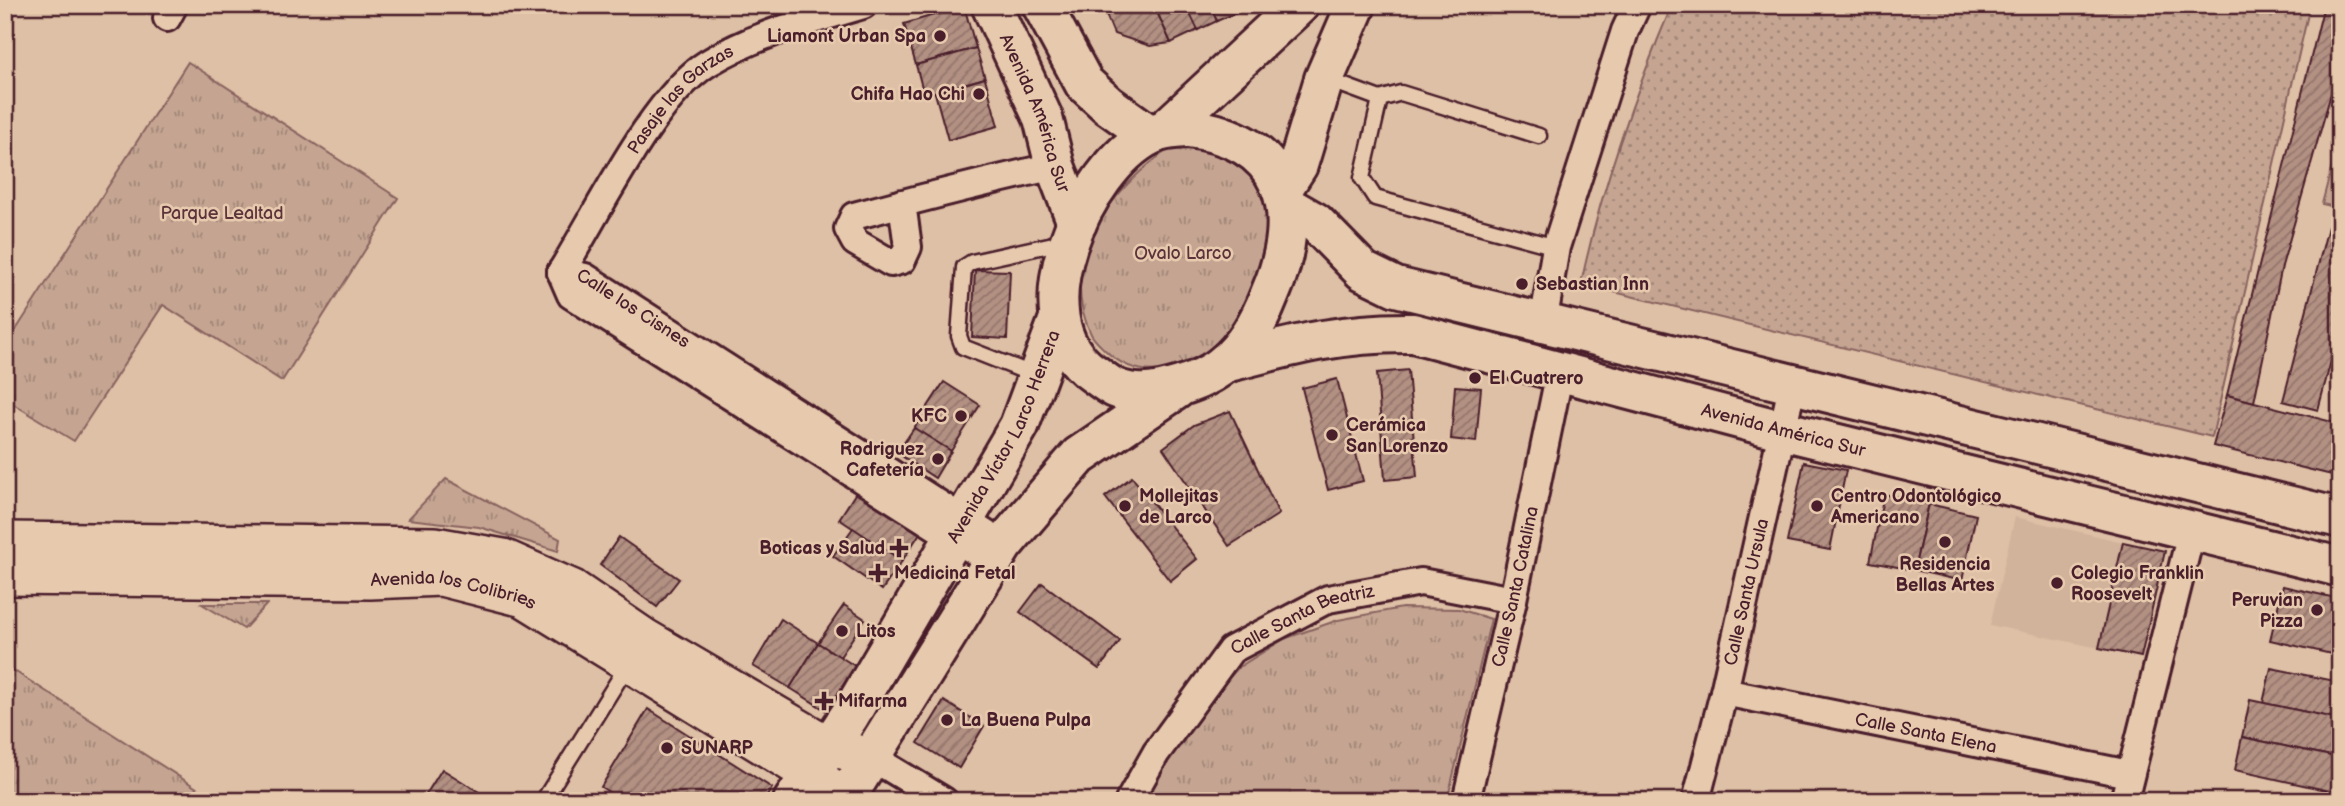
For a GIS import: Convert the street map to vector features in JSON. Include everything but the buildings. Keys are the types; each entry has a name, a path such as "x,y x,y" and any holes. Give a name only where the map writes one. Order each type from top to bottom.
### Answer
{"main road":[{"name":"Avenida América Sur","path":"991,5 1043,118 1073,232"},
{"path":"1042,5 1084,83 1108,105 1158,133 1200,129 1235,139 1268,166 1284,198 1288,242 1283,265 1258,325 1226,363 1206,376 1178,387 1145,394 1116,388 1088,370 1073,350 1058,321 1060,277 1073,232 1104,178 1158,133 1299,5"},
{"path":"1284,198 1298,165 1324,79 1356,5"},
{"path":"1284,198 1315,222 1363,271 1396,287 2340,517"},
{"name":"Avenida Víctor Larco Herrera","path":"811,774 960,530 1018,426 1058,321"},
{"name":"Avenida América Sur","path":"1226,363 1309,341 1362,332 1413,333 1781,430 2340,567"},
{"path":"845,799 998,554 1079,456 1178,387"}],"street":[{"name":"Pasaje las Garzas","path":"561,272 665,102 706,64 763,36 863,5"},
{"path":"1543,324 1556,247 1625,31 1637,5"},
{"path":"902,203 1055,166"},
{"name":"Calle los Cisnes","path":"561,272 584,277 889,485 998,554"},
{"name":"Calle Santa Catalina","path":"1466,801 1513,600 1560,371"},
{"name":"Calle Santa Ursula","path":"1696,801 1724,692 1793,382"},
{"path":"2124,801 2192,529"},
{"name":"Avenida los Colibries","path":"5,541 180,562"},
{"name":"Avenida los Colibries","path":"5,576 436,546 503,558 573,589 637,651 845,799"},
{"name":"Calle Santa Beatriz","path":"1129,801 1156,752 1231,650 1328,599 1421,582 1513,600"},
{"name":"Calle Santa Elena","path":"1724,692 2130,774"},
{"path":"811,774 873,758 944,801"}],"lane":[{"path":"1324,79 1380,99 1401,93 1539,136"},
{"path":"1380,99 1362,178 1375,198 1556,247"},
{"path":"1037,376 962,346 960,336 964,267 972,262 1073,232"},
{"path":"543,801 637,651"}],"shaded area":[{"name":"Colegio Franklin Roosevelt","path":"2015,517 2123,542 2099,648 1990,625"}],"green space":[{"path":"760,5 793,5 807,35"},
{"path":"1672,5 2310,5 2212,437 1581,284 1598,213 1620,142"},
{"name":"Parque Lealtad","path":"188,62 398,198 282,381 163,305 74,441 5,399 5,347"},
{"path":"2340,135 2340,208 2322,204"},
{"name":"Ovalo Larco","path":"1187,138 1255,149 1280,249 1241,317 1214,348 1200,358 1168,370 1135,368 1119,361 1092,336 1082,304 1081,275 1087,247 1100,220 1118,195 1162,154"},
{"path":"446,479 560,539 558,551 479,527 408,519"},
{"path":"202,604 267,604 244,629"},
{"path":"1402,608 1459,609 1491,619 1447,801 1145,801 1168,744 1239,667 1284,639 1338,620"},
{"path":"5,665 217,801 5,801"}],"place":[{"name":"Liamont Urban Spa","path":"940,36"},
{"name":"Chifa Hao Chi","path":"979,94"},
{"name":"Sebastian Inn","path":"1522,284"},
{"name":"El Cuatrero","path":"1475,378"},
{"name":"KFC","path":"961,416"},
{"name":"Cerámica San Lorenzo","path":"1332,435"},
{"name":"Rodriguez Cafetería","path":"938,459"},
{"name":"Mollejitas de Larco","path":"1125,506"},
{"name":"Centro Odontológico Americano","path":"1817,506"},
{"name":"Residencia Bellas Artes","path":"1945,542"},
{"name":"Boticas y Salud","path":"899,548"},
{"name":"Medicina Fetal","path":"878,573"},
{"name":"Colegio Franklin Roosevelt","path":"2057,583"},
{"name":"Peruvian Pizza","path":"2317,610"},
{"name":"Litos","path":"842,631"},
{"name":"Mifarma","path":"824,701"},
{"name":"La Buena Pulpa","path":"947,720"},
{"name":"SUNARP","path":"667,748"}]}
